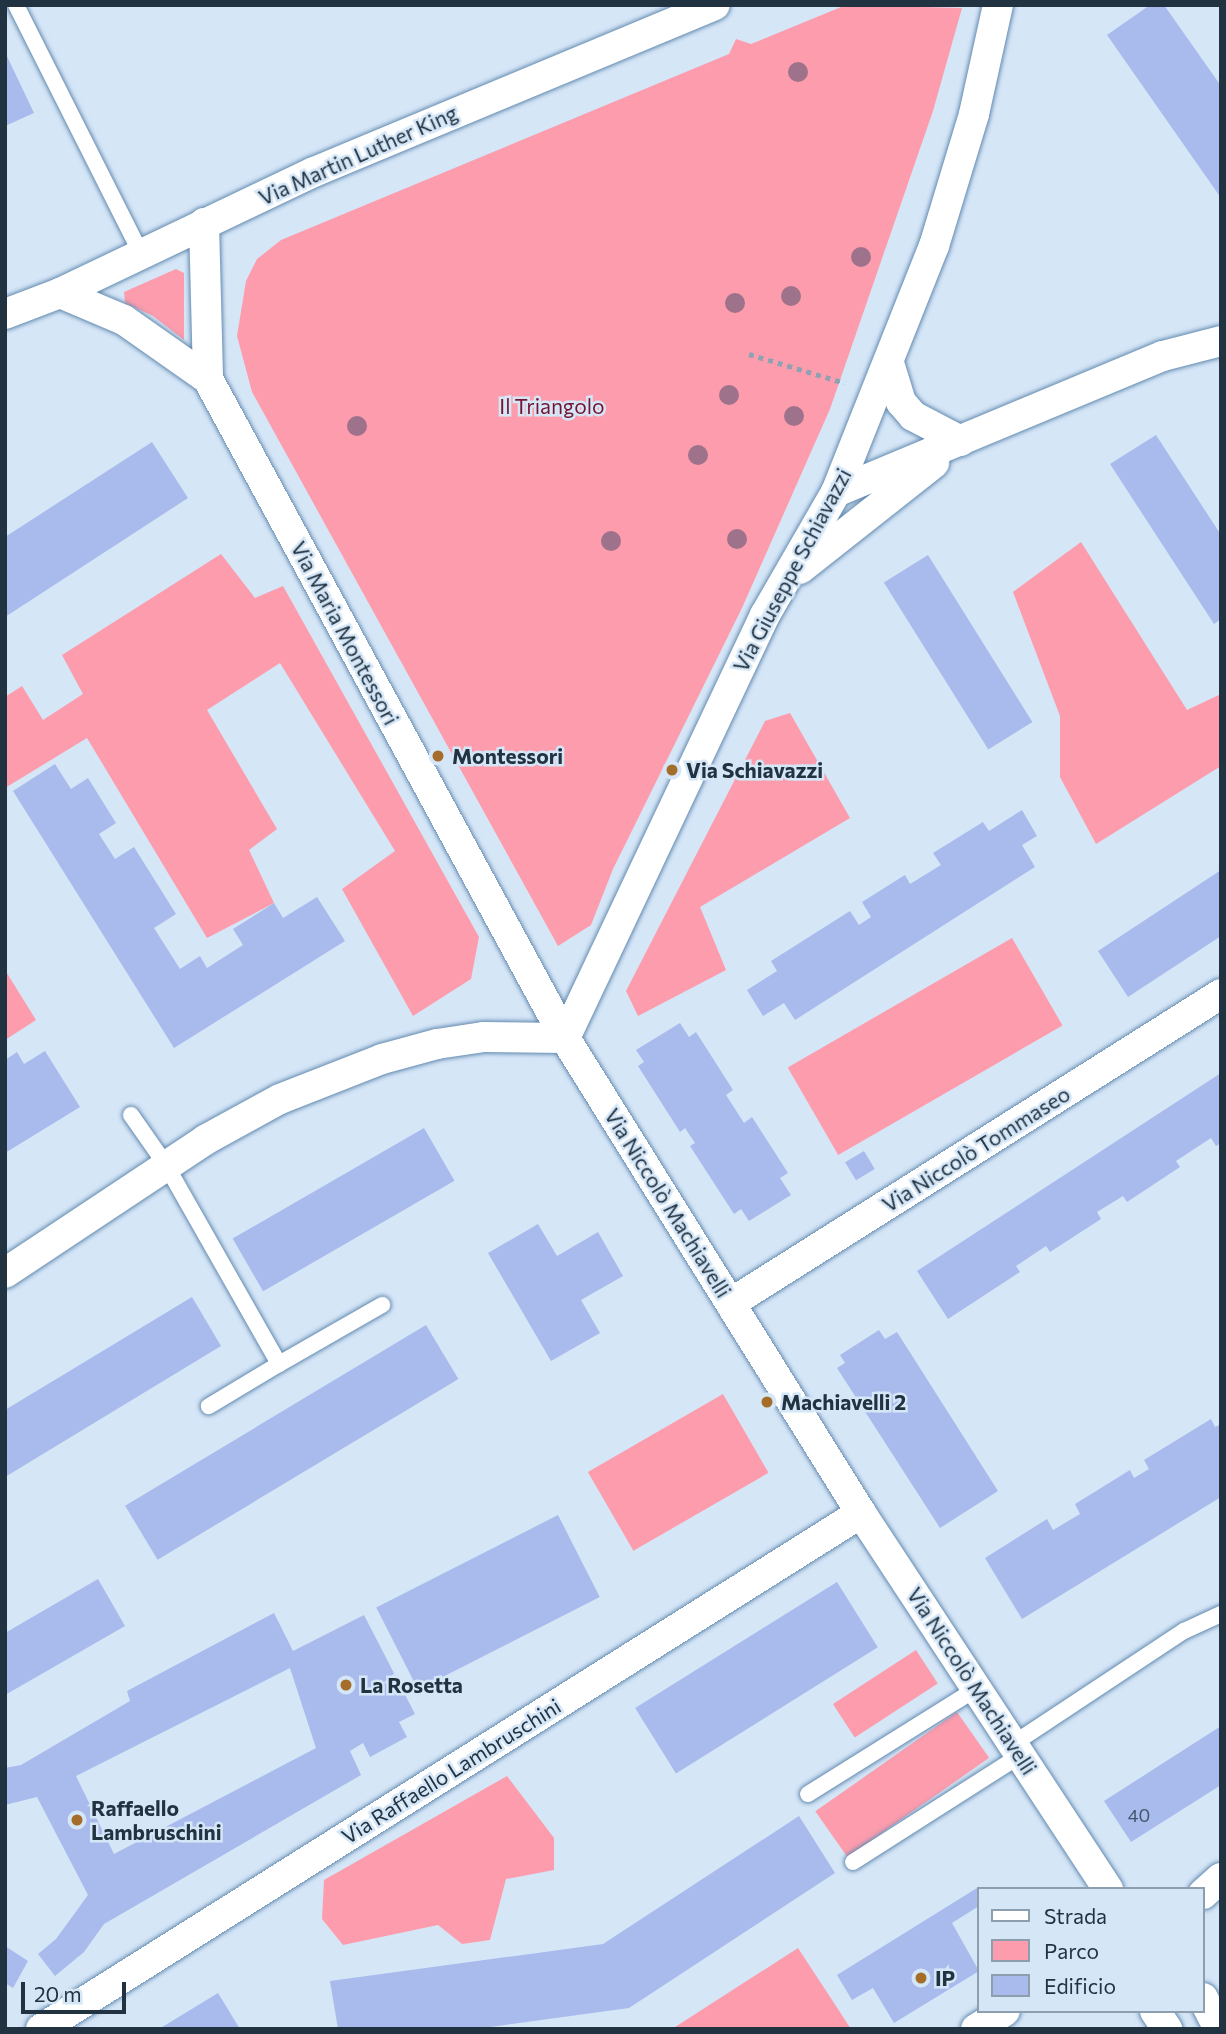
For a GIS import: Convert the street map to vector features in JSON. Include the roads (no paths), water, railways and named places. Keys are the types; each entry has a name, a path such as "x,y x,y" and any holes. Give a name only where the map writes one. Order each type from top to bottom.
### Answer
{"street":[{"name":"Via Martin Luther King","path":"5,314 60,293 204,223 412,130 715,5"},
{"name":"Via Giuseppe Schiavazzi","path":"565,1038 787,579 836,492 889,363 950,197 998,5"},
{"path":"204,223 208,379"},
{"name":"Via Maria Montessori","path":"60,293 124,320 208,379 565,1038"},
{"path":"836,492 1163,356 1221,341"},
{"path":"889,363 901,402 913,416 961,441"},
{"path":"787,579 961,441"},
{"name":"Via Niccolò Tommaseo","path":"731,1303 1221,994"},
{"path":"5,1273 166,1165 280,1099 382,1059 484,1037 565,1038"},
{"name":"Via Niccolò Machiavelli","path":"565,1038 861,1513 1107,1887"},
{"name":"Via Raffaello Lambruschini","path":"41,2029 861,1513"},
{"path":"1205,1892 1221,1878"},
{"path":"1205,2002 1219,2029"},
{"path":"976,2029 1002,2013"},
{"path":"1156,2013 1167,2029"}],"lane":[{"path":"16,5 141,254"},
{"path":"131,1115 166,1165 279,1364"},
{"path":"209,1406 382,1305"},
{"path":"853,1862 1184,1631 1221,1614"},
{"path":"808,1794 976,1689"}],"place":[{"name":"Montessori","path":"438,756"},
{"name":"Via Schiavazzi","path":"672,770"},
{"name":"Machiavelli 2","path":"767,1402"},
{"name":"La Rosetta","path":"346,1685"},
{"name":"Raffaello Lambruschini","path":"77,1820"},
{"name":"IP","path":"921,1978"}],"park label":[{"name":"Il Triangolo","path":"552,406"}]}
